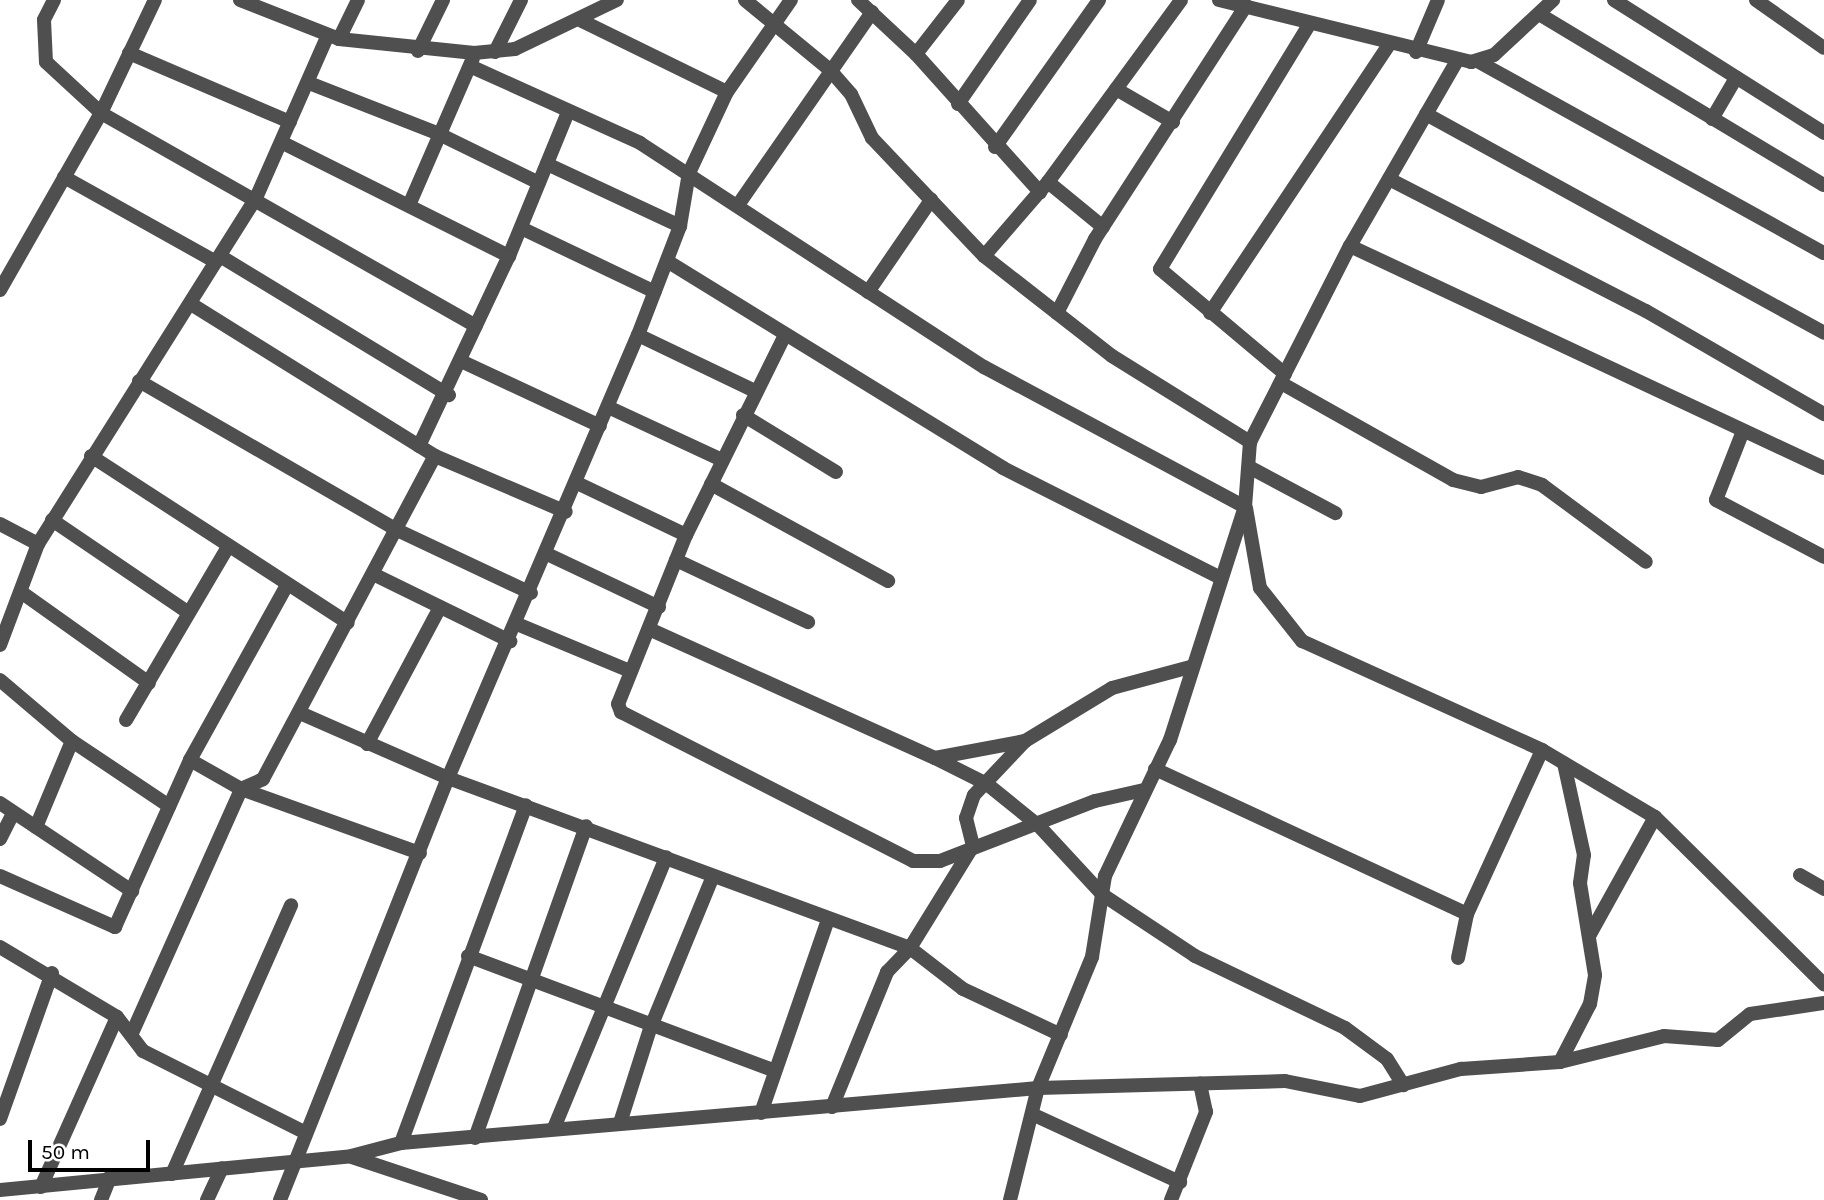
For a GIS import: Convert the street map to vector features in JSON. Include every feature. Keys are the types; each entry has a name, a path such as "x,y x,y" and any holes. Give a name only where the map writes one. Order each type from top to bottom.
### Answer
{"street":[{"path":"54,0 44,20 46,62 101,113 256,198 475,326"},
{"path":"0,290 101,113 155,0"},
{"path":"240,0 333,38 473,60 689,173 996,374 1245,506"},
{"path":"0,645 6,612 21,592 38,544 256,198 309,83 333,38 358,0"},
{"path":"418,51 443,0"},
{"path":"495,52 521,0"},
{"path":"410,203 473,60 582,22 617,0"},
{"path":"745,0 776,22 830,70 851,94 872,138 984,256 1112,356 1250,442"},
{"path":"280,1200 448,778 566,512 638,335 680,226 689,173 727,92 791,0"},
{"path":"859,0 916,54 995,147 1044,187 1103,227"},
{"path":"916,54 958,0"},
{"path":"958,104 1030,0"},
{"path":"995,147 1099,0"},
{"path":"984,256 1044,187 1181,0"},
{"path":"1219,0 1389,46 1457,61 1479,62 1824,253"},
{"path":"1416,52 1438,0"},
{"path":"1614,0 1824,133"},
{"path":"1756,0 1824,48"},
{"path":"1479,62 1544,5 1712,119 1824,185"},
{"path":"1057,313 1103,227 1246,6"},
{"path":"738,205 872,12"},
{"path":"582,22 727,92"},
{"path":"1310,23 1160,269 1283,379 1453,480 1481,486 1518,477 1542,485 1646,562"},
{"path":"1210,313 1389,46"},
{"path":"129,54 290,122"},
{"path":"1010,1200 1034,1115 1038,1088 1092,957 1114,849 1155,769 1245,506 1250,442 1350,246 1457,61"},
{"path":"1712,119 1736,78"},
{"path":"309,83 439,134 539,183"},
{"path":"1116,89 1173,122"},
{"path":"419,446 449,395 475,326 509,256 568,112"},
{"path":"1426,114 1824,333"},
{"path":"283,143 410,203 509,256"},
{"path":"547,164 680,226"},
{"path":"64,177 218,259 449,395"},
{"path":"1390,179 1682,331 1824,414"},
{"path":"868,292 931,200"},
{"path":"521,228 655,292"},
{"path":"1350,246 1824,468"},
{"path":"667,261 1003,468 1221,578"},
{"path":"191,304 435,456 566,512"},
{"path":"638,335 753,390"},
{"path":"785,335 753,390 720,459 686,535 618,704 632,719 913,861 940,861 973,846 1144,790"},
{"path":"463,362 600,426"},
{"path":"139,381 397,530 531,593"},
{"path":"608,407 720,459"},
{"path":"743,415 836,472"},
{"path":"1743,431 1716,500 1824,557"},
{"path":"91,456 348,623"},
{"path":"134,1031 241,789 263,779 435,456"},
{"path":"1249,467 1335,513"},
{"path":"577,483 686,535"},
{"path":"711,484 888,581"},
{"path":"1245,506 1259,588 1302,641 1542,750 1655,817 1824,984"},
{"path":"52,520 186,611"},
{"path":"0,524 38,544"},
{"path":"126,720 149,683 186,611 228,547"},
{"path":"547,554 659,607"},
{"path":"676,560 808,622"},
{"path":"373,574 510,641"},
{"path":"0,876 108,929 119,922 190,760 287,585"},
{"path":"21,592 149,683"},
{"path":"367,744 440,607"},
{"path":"517,624 630,671"},
{"path":"649,629 987,784 1039,826 1103,895 1195,956 1345,1028 1387,1059 1403,1084"},
{"path":"832,1107 887,972 910,948 973,846 966,818 974,795 1025,741 1112,688 1190,667"},
{"path":"0,680 72,741 169,806"},
{"path":"300,713 448,778 586,825 828,920 910,948 963,989 1061,1035"},
{"path":"36,827 72,741"},
{"path":"935,758 1025,741"},
{"path":"1458,958 1467,914 1542,750"},
{"path":"190,760 241,789 420,853"},
{"path":"1560,1062 1590,1004 1595,975 1580,883 1584,855 1564,763"},
{"path":"1155,769 1467,914"},
{"path":"0,803 132,891"},
{"path":"401,1143 526,805"},
{"path":"0,839 13,813"},
{"path":"1589,936 1655,817"},
{"path":"475,1138 528,981 586,825"},
{"path":"554,1128 666,857"},
{"path":"1800,875 1824,889"},
{"path":"620,1123 650,1029 713,876"},
{"path":"172,1174 208,1085 291,905"},
{"path":"761,1113 828,920"},
{"path":"0,947 52,973 117,1017 134,1031 143,1051 306,1133"},
{"path":"468,956 650,1029 775,1071"},
{"path":"0,1119 52,973"},
{"path":"0,1190 15,1195 41,1186 111,1175 172,1174 296,1159 351,1156 401,1143 1038,1088 1284,1081 1360,1096 1461,1069 1560,1062 1664,1036 1718,1040 1750,1014 1824,1003"},
{"path":"41,1186 117,1017"},
{"path":"1171,1200 1206,1112 1200,1084"},
{"path":"1034,1115 1180,1182"},
{"path":"351,1156 481,1200"},
{"path":"207,1200 222,1168"},
{"path":"101,1200 111,1175"}]}
